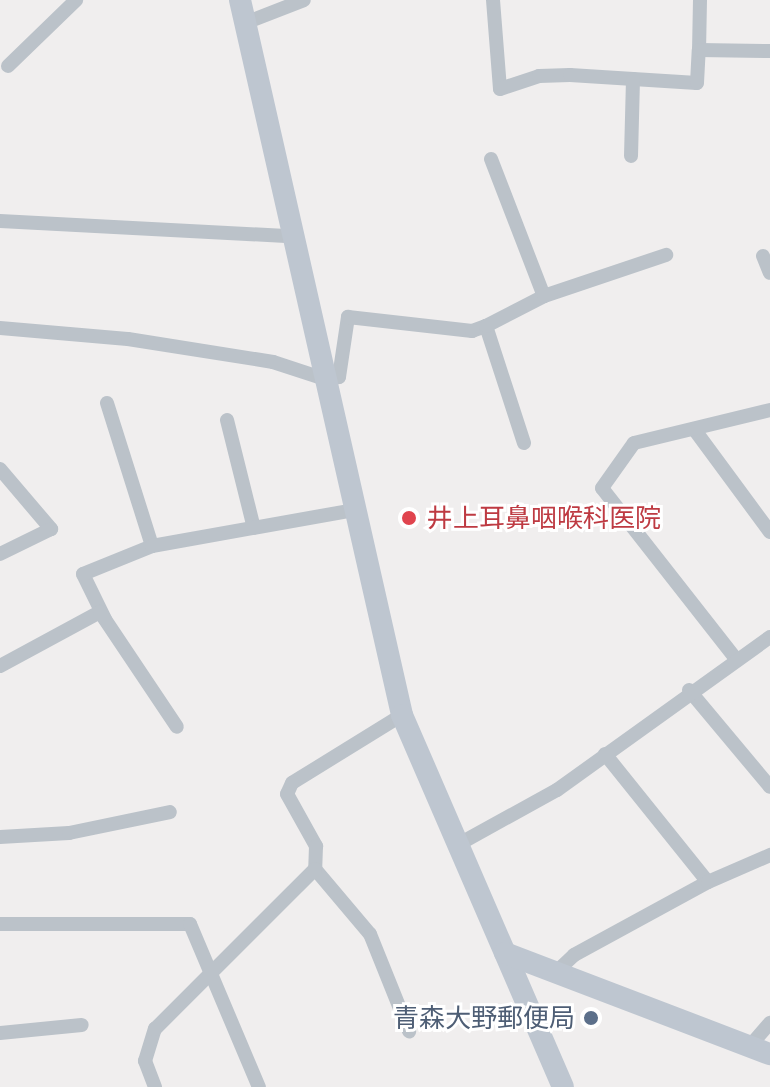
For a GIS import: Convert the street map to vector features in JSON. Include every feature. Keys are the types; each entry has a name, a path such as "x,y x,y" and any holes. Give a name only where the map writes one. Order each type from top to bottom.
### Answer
{"street":[{"path":"8,66 76,0"},
{"path":"240,0 291,236 402,715 563,1087"},
{"path":"245,23 304,0"},
{"path":"493,0 500,89 539,76 697,83 700,0"},
{"path":"699,50 770,51"},
{"path":"631,156 633,79"},
{"path":"491,159 544,296"},
{"path":"0,221 291,236"},
{"path":"0,328 171,346 273,362 325,379 339,377 348,317 472,331 544,296 666,255"},
{"path":"763,256 770,273"},
{"path":"486,326 524,443"},
{"path":"107,403 152,546"},
{"path":"736,659 602,488 634,443 770,410"},
{"path":"227,420 254,528"},
{"path":"694,429 770,532"},
{"path":"0,469 51,529 0,554"},
{"path":"105,619 83,574 152,546 354,510"},
{"path":"0,666 100,612 177,727"},
{"path":"459,844 557,790 689,690 770,637"},
{"path":"689,690 770,787"},
{"path":"155,1087 145,1061 150,1038 315,869 316,846 287,794 292,783 402,715"},
{"path":"605,754 708,882"},
{"path":"0,837 69,833 170,812"},
{"path":"556,972 574,955 708,882 770,855"},
{"path":"315,869 370,934 409,1031"},
{"path":"0,924 190,924 259,1087"},
{"path":"505,953 760,1050 770,1023"},
{"path":"0,1033 82,1025"}],"place":[{"name":"井上耳鼻咽喉科医院","path":"409,518"},
{"name":"青森大野郵便局","path":"591,1018"}]}
